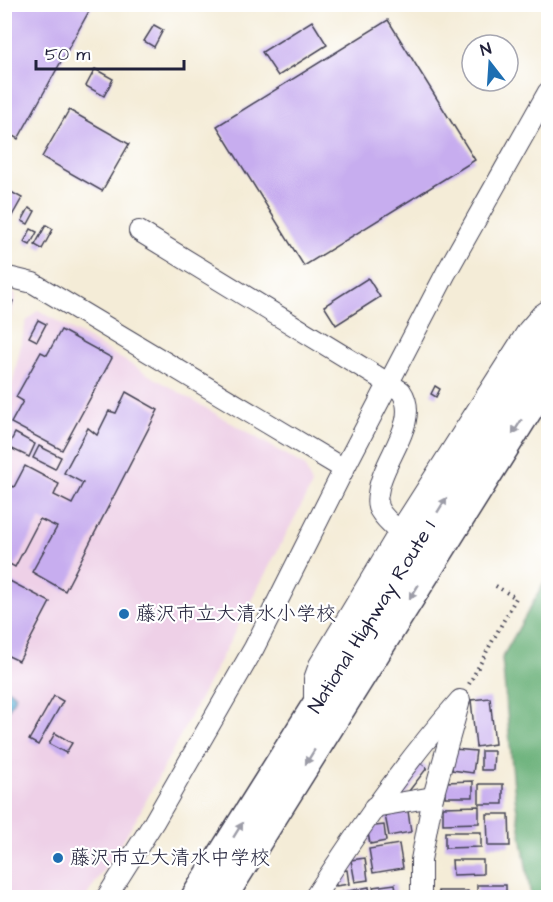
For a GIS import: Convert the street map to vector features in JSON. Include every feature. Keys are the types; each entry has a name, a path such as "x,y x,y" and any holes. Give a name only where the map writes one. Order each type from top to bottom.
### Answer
{"highway":[{"name":"National Highway Route 1","path":"195,897 549,336"},
{"name":"National Highway Route 1","path":"222,897 549,378"}],"street":[{"path":"106,897 154,822 254,648 446,273 549,92"},
{"path":"139,231 401,391 407,400 408,420 382,475 376,504 399,531"},
{"path":"4,276 33,283 344,469"},
{"path":"314,709 314,679 319,665 399,531 528,330 541,315 549,310"},
{"path":"421,897 421,860 433,797 460,700"},
{"path":"314,897 374,807 425,739 460,700"},
{"path":"374,807 433,797"}],"path":[{"path":"460,700 516,598 494,585"}],"shaded area":[{"path":"5,292 16,294 5,344"},
{"name":"藤沢市立大清水小学校","path":"38,310 305,466 312,485 137,818 86,897 5,898 5,417 26,322"}],"green space":[{"path":"548,576 548,897 531,897 515,797 502,658"}],"water":[{"path":"5,688 16,695 5,716"}],"building":[{"path":"4,4 93,4 18,139 4,131"},
{"path":"388,20 475,160 304,266 217,126"},
{"path":"312,21 327,45 278,76 262,52"},
{"path":"154,25 163,30 154,47 144,41"},
{"path":"95,69 113,79 104,96 86,86"},
{"path":"69,110 129,144 102,191 42,157"},
{"path":"4,188 22,198 4,230"},
{"path":"29,208 35,211 28,224 22,221"},
{"path":"46,225 53,229 42,249 35,245"},
{"path":"31,229 37,232 30,245 24,242"},
{"path":"368,278 380,297 336,325 324,306"},
{"path":"4,298 13,301 9,313 4,312"},
{"path":"38,320 46,324 37,341 29,337"},
{"path":"61,330 112,358 62,450 11,423 23,401 16,397 41,352 47,355"},
{"path":"435,386 440,389 436,397 431,394"},
{"path":"126,392 158,410 65,591 32,572 57,527 40,519 15,567 4,561 4,485 6,483 14,487 25,466 59,484 54,495 72,504 83,483 64,473 88,428 97,435 109,411 116,413"},
{"path":"15,433 35,444 29,457 8,447"},
{"path":"39,446 61,457 55,469 33,458"},
{"path":"4,578 50,602 19,661 4,654"},
{"path":"54,696 63,701 38,745 29,740"},
{"path":"490,698 495,744 476,747 471,700"},
{"path":"55,733 72,743 66,753 49,744"},
{"path":"454,749 476,751 473,773 452,770"},
{"path":"481,751 494,751 493,770 481,770"},
{"path":"415,759 427,768 405,796 393,787"},
{"path":"473,781 473,797 445,797 445,782"},
{"path":"479,784 503,784 503,804 479,804"},
{"path":"479,806 479,823 443,824 443,807"},
{"path":"408,811 411,832 389,836 385,815"},
{"path":"487,814 509,814 510,846 488,846"},
{"path":"384,825 386,841 370,844 367,827"},
{"path":"445,832 481,832 481,847 445,848"},
{"path":"399,844 403,868 373,873 369,849"},
{"path":"365,858 368,880 355,882 351,860"},
{"path":"452,860 483,860 483,874 453,875"},
{"path":"347,870 349,884 336,886 334,872"},
{"path":"395,884 397,898 375,898 373,887"},
{"path":"477,885 506,885 506,898 477,898"},
{"path":"369,887 371,898 344,898 343,892"},
{"path":"438,891 468,891 468,898 439,898"}],"place":[{"name":"藤沢市立大清水小学校","path":"124,614"},
{"name":"藤沢市立大清水中学校","path":"58,858"}]}
